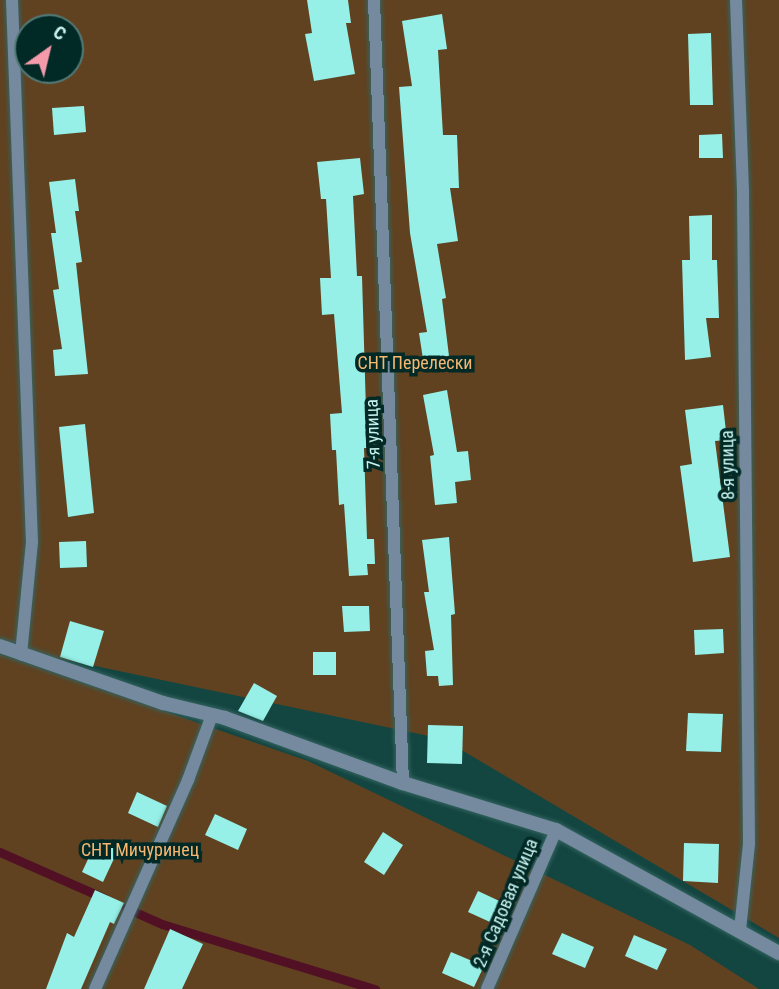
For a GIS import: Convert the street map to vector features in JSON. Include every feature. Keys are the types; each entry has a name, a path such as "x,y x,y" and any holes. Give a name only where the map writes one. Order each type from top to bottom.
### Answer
{"street":[{"path":"0,646 163,703 212,715 403,783 556,830 740,929 779,953"}],"lane":[{"path":"12,0 32,542 21,654"},
{"name":"7-я улица","path":"374,0 403,783"},
{"name":"8-я улица","path":"736,0 743,192 749,844 740,929"},
{"path":"95,989 183,792 212,715"},
{"name":"2-я Садовая улица","path":"487,989 556,830"}],"green space":[{"name":"СНТ Перелески","path":"0,0 779,0 779,938 443,739 0,646"},
{"name":"СНТ Мичуринец","path":"0,654 308,761 690,945 759,989 0,989"}],"building":[{"path":"307,0 348,0 351,23 346,23 355,74 314,81 305,34 312,33"},
{"path":"442,14 447,49 438,50 443,135 457,135 459,188 450,188 458,241 437,244 446,298 442,299 449,356 423,359 419,333 427,332 410,233 399,87 412,86 402,21"},
{"path":"711,33 713,105 690,105 688,34"},
{"path":"84,106 86,132 54,135 52,108"},
{"path":"722,134 723,158 699,158 699,135"},
{"path":"360,158 364,194 353,196 357,276 362,276 366,411 372,411 375,448 364,448 367,539 374,539 375,564 367,564 368,575 349,576 344,504 339,505 336,450 332,450 330,414 342,413 334,314 322,315 320,278 331,278 326,199 321,199 317,162"},
{"path":"75,179 79,211 75,211 82,262 76,263 88,374 55,376 53,350 62,349 53,290 59,289 51,233 56,233 49,182"},
{"path":"712,215 712,260 717,260 719,318 706,318 711,357 685,360 682,260 690,260 689,216"},
{"path":"447,390 457,452 468,451 471,480 455,482 457,503 435,505 430,456 434,455 423,395"},
{"path":"723,405 727,440 715,441 730,557 693,562 680,466 692,464 685,410"},
{"path":"85,424 94,513 68,517 59,427"},
{"path":"449,537 455,614 451,615 453,685 439,686 438,676 427,676 425,651 434,650 424,592 429,592 422,540"},
{"path":"86,541 87,567 60,568 59,542"},
{"path":"342,606 369,606 370,631 344,632"},
{"path":"70,621 104,631 93,667 60,657"},
{"path":"723,629 724,653 695,655 694,630"},
{"path":"313,652 336,652 336,675 313,675"},
{"path":"254,683 277,696 263,721 238,711"},
{"path":"688,713 723,714 721,752 686,751"},
{"path":"428,725 463,726 462,764 427,763"},
{"path":"137,792 167,806 158,827 128,813"},
{"path":"215,814 247,829 238,850 205,835"},
{"path":"383,832 403,845 384,875 364,862"},
{"path":"97,840 118,850 103,882 82,872"},
{"path":"684,843 719,844 718,883 683,881"},
{"path":"95,890 124,903 114,924 110,922 81,989 46,989 67,933 74,937"},
{"path":"478,891 510,906 501,927 468,912"},
{"path":"170,929 203,944 182,989 144,989"},
{"path":"562,933 594,947 585,968 552,954"},
{"path":"634,935 667,949 657,970 625,956"},
{"path":"451,952 484,966 474,987 442,973"}],"waterway":[{"path":"0,852 104,898"},
{"path":"126,908 162,924 375,989"}]}
